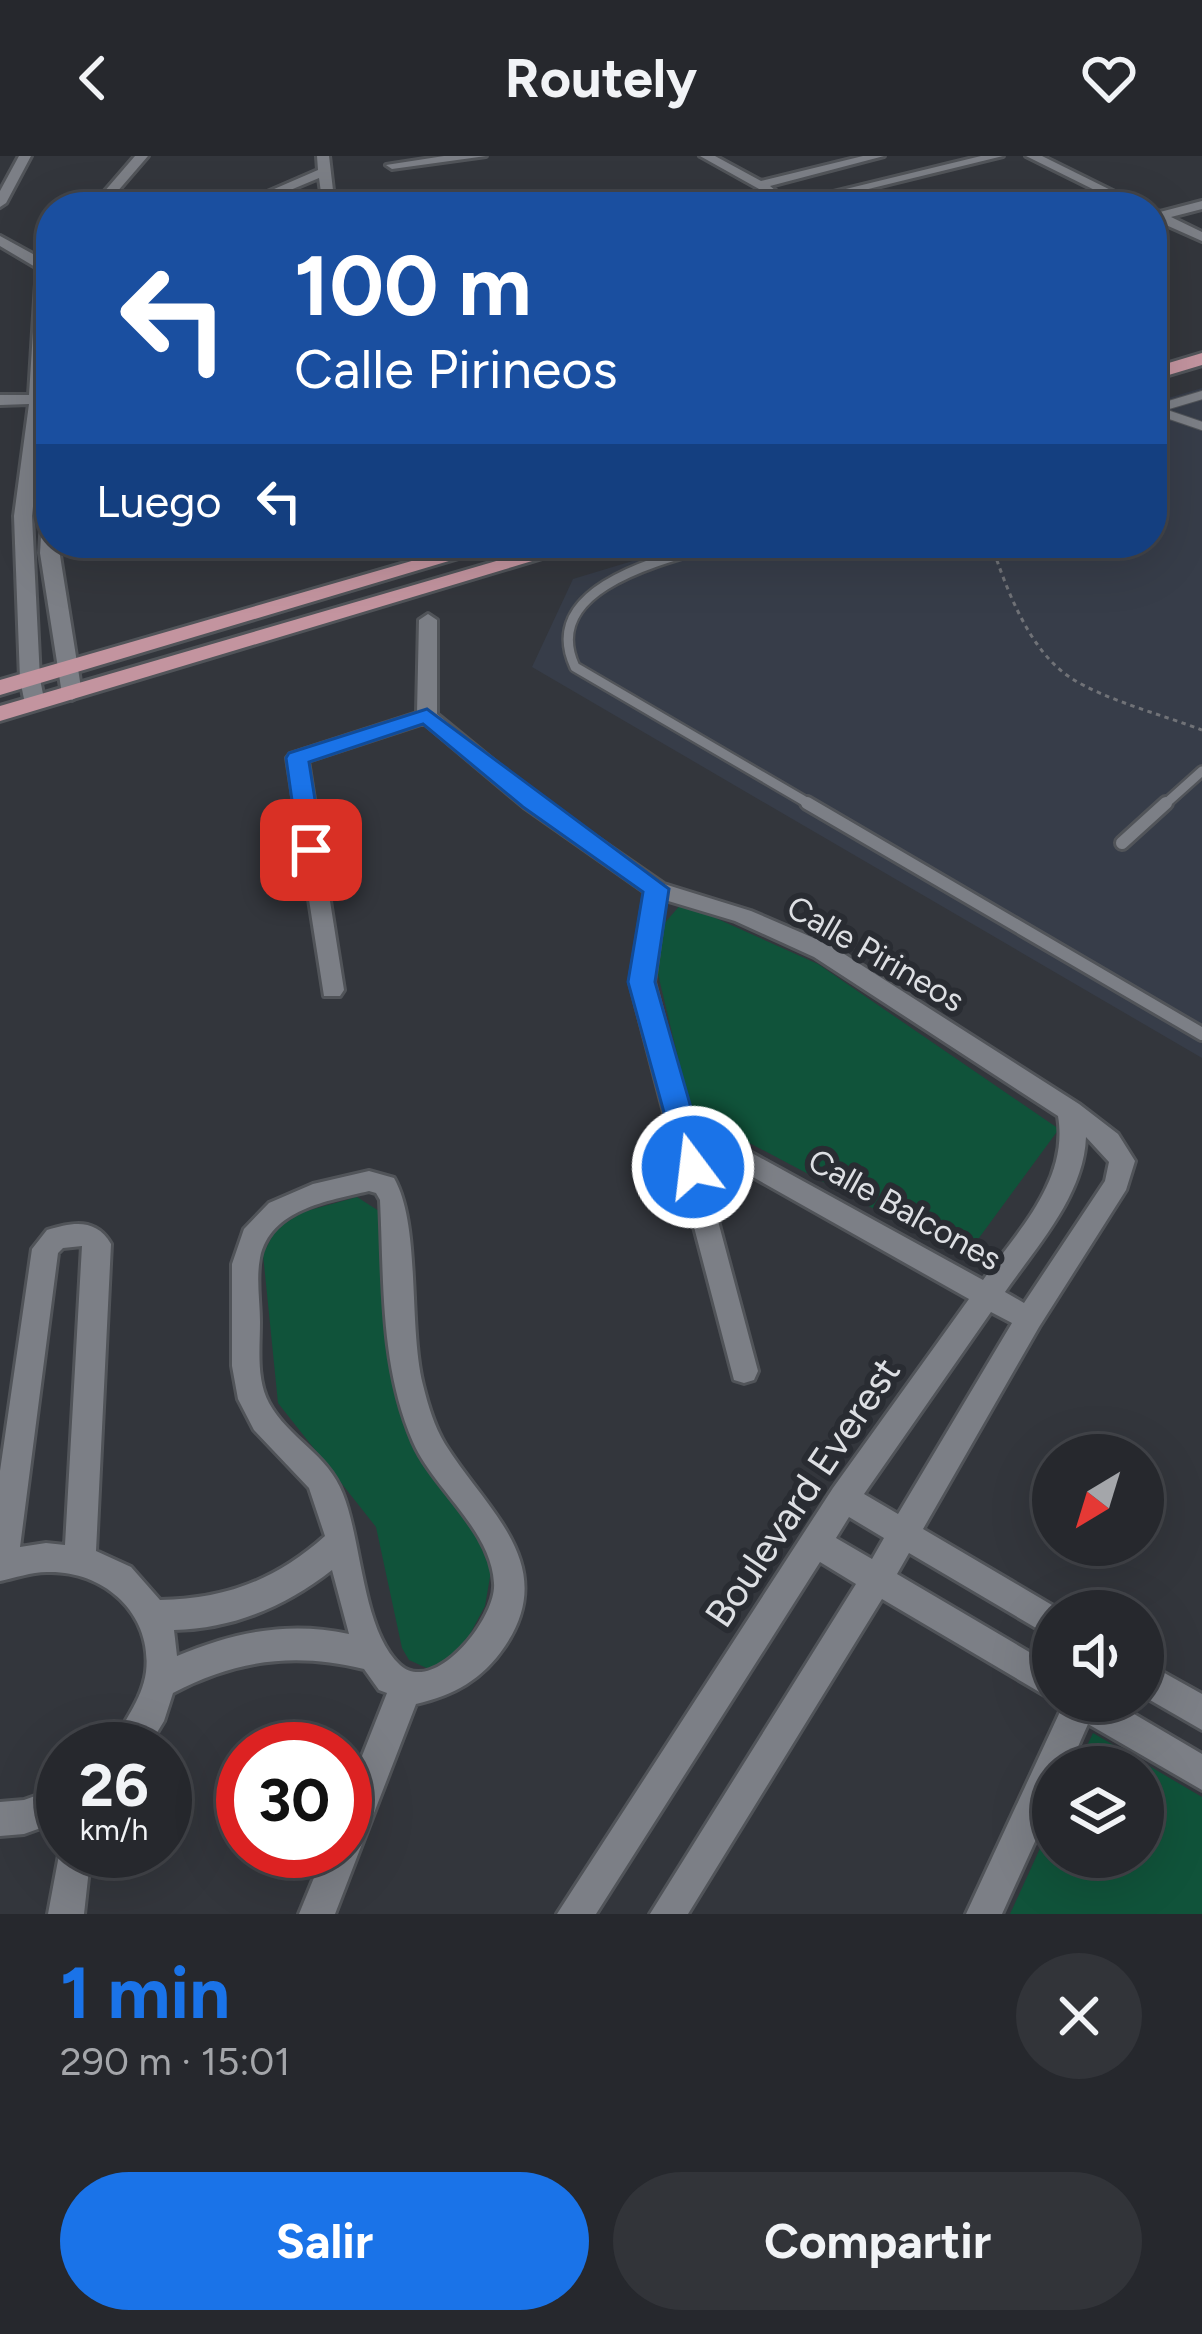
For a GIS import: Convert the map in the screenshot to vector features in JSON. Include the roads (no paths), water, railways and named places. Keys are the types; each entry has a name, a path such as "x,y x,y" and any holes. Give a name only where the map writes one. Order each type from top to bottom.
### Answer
{"main road":[{"path":"1167,348 1202,338"},
{"path":"1167,370 1202,359"},
{"path":"0,714 64,669 446,558"},
{"path":"0,688 72,694 530,558"}],"street":[{"path":"0,203 25,156"},
{"path":"110,192 142,156"},
{"path":"130,192 162,156"},
{"path":"392,165 480,156"},
{"path":"709,156 769,192"},
{"path":"759,185 878,156"},
{"path":"847,192 997,156"},
{"path":"1032,156 1108,192"},
{"path":"267,192 324,163"},
{"path":"1167,213 1202,205"},
{"path":"1167,222 1202,237"},
{"path":"0,240 36,256"},
{"path":"0,400 36,399"},
{"path":"32,691 22,516 36,442"},
{"path":"50,558 64,669 72,694"},
{"path":"332,989 297,758 427,716 428,620"},
{"name":"Calle Pirineos","path":"427,716 531,802 656,889 743,916 822,951 1070,1111 1109,1142 1122,1161 1117,1183 1029,1319"},
{"path":"656,889 641,982 683,1126 744,1371"},
{"name":"Boulevard Everest","path":"575,1914 844,1498 1074,1164 1076,1139 1070,1111"},
{"name":"Calle Balcones","path":"683,1126 1029,1319"},
{"path":"369,1180 385,1185 393,1200 406,1387 428,1444 488,1528 508,1569 508,1606 482,1649 460,1673 427,1690 405,1690 387,1680 371,1655 341,1542 327,1488 305,1459 272,1433 253,1403 245,1358 247,1255 259,1225 296,1199 369,1180"},
{"path":"80,1558 98,1244 88,1234 56,1238 45,1249 1,1566 41,1556 80,1558 112,1569 137,1590 156,1615 162,1652 160,1682 144,1722"},
{"path":"668,1914 877,1579 1029,1319"},
{"path":"844,1498 1032,1610"},
{"path":"156,1615 207,1613 258,1601 290,1586 341,1542"},
{"path":"816,1543 1032,1671"},
{"path":"160,1682 212,1656 266,1642 301,1640 371,1655"},
{"path":"372,1775 405,1690"},
{"path":"1164,1690 1202,1713"},
{"path":"984,1914 1072,1722"},
{"path":"1117,1722 1202,1773"},
{"path":"0,1819 36,1813"},
{"path":"65,1914 70,1878"},
{"path":"317,1914 332,1878"}],"lane":[{"path":"1167,405 1202,394"},
{"path":"1167,415 1202,426"},
{"path":"675,558 602,582 569,632 567,647 575,667 1202,1034"},
{"path":"1122,843 1202,771"}]}
